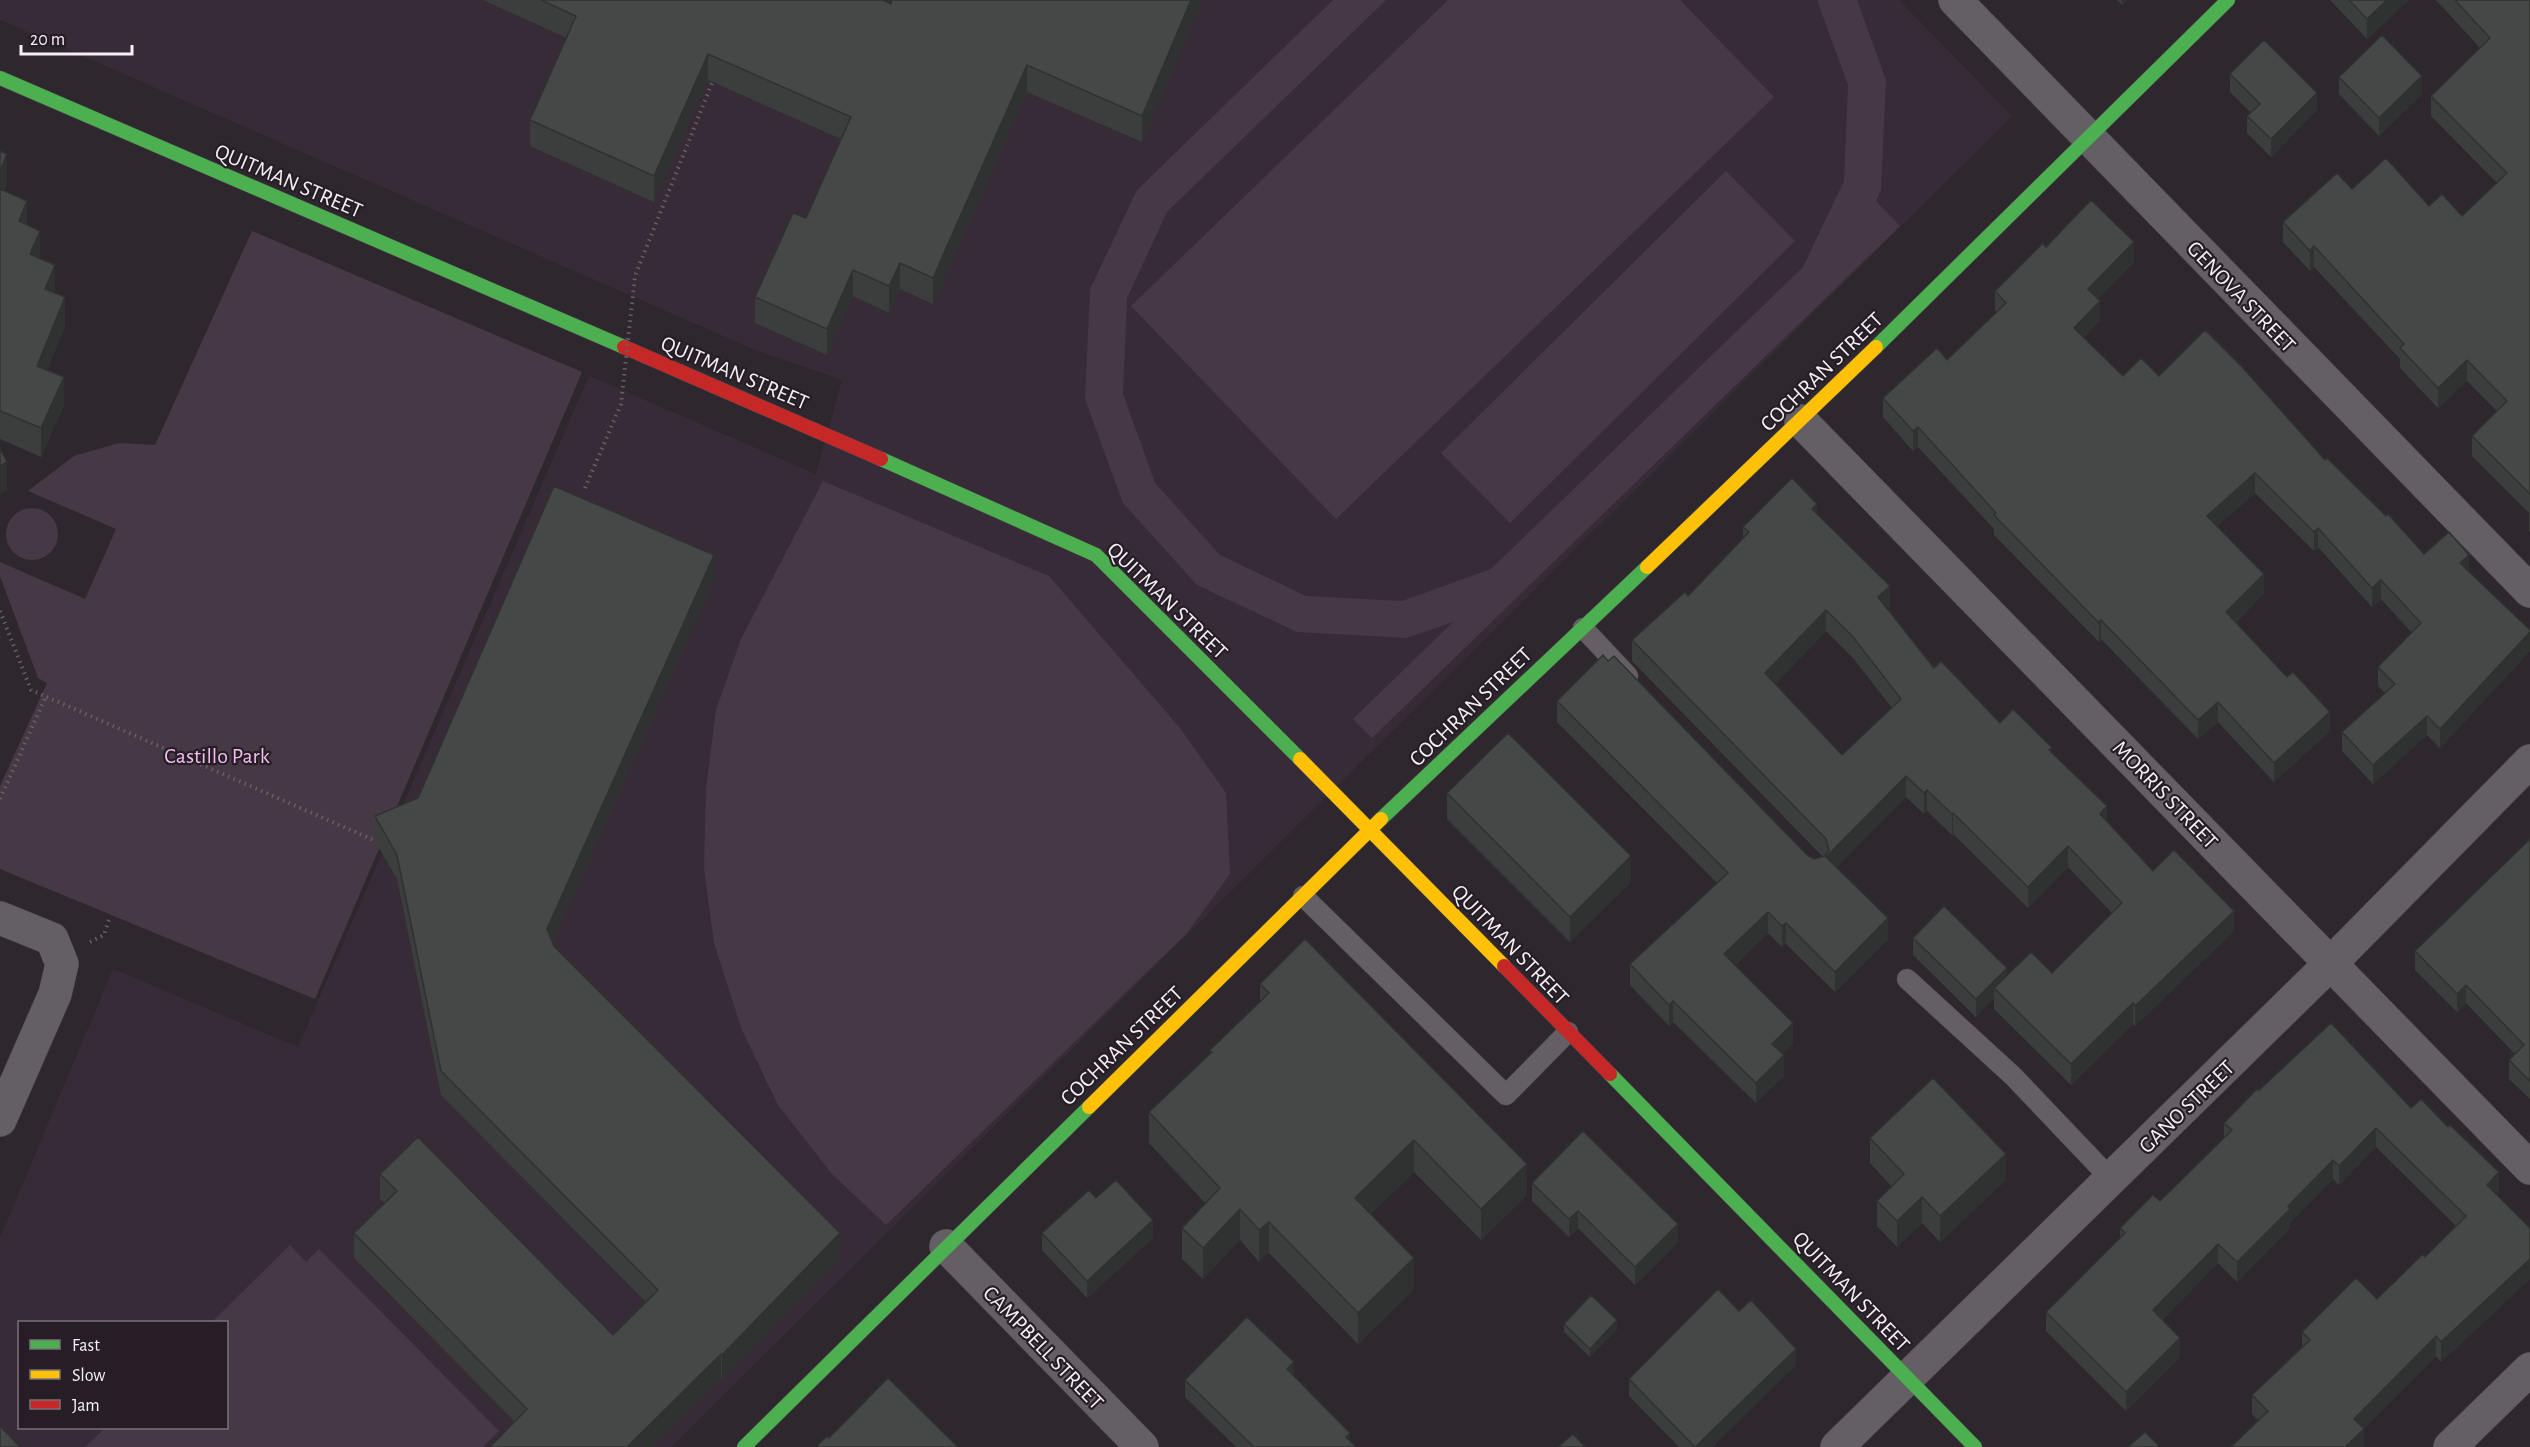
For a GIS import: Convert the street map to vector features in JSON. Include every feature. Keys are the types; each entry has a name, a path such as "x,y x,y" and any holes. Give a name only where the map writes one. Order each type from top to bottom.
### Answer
{"main road":[{"name":"COCHRAN STREET","path":"744,1447 1370,829 1801,421 2228,0"},
{"name":"QUITMAN STREET","path":"0,78 818,431 1096,555 1370,829 1975,1447"}],"street":[{"name":"GENOVA STREET","path":"1955,0 2530,591"},
{"name":"MORRIS STREET","path":"1801,421 2530,1168"},
{"name":"GANO STREET","path":"1837,1447 2331,963 2530,761"},
{"path":"0,918 52,939 62,964 55,994 0,1120"},
{"name":"CAMPBELL STREET","path":"946,1246 1142,1447"},
{"path":"2450,1447 2530,1369"}],"lane":[{"path":"1583,628 1642,690"},
{"path":"1303,896 1506,1095 1568,1032"},
{"path":"1907,979 2013,1076 2111,1179"}],"path":[{"path":"585,488 621,404 635,276 717,71"},
{"path":"0,612 31,690 384,844"},
{"path":"0,800 46,696"},
{"path":"86,944 104,935 109,920"}],"shaded area":[{"path":"0,0 1899,0 2012,116 671,1447 0,1447 0,1238 113,969 298,1047 589,376 816,474 842,380 753,349 0,20"}],"green space":[{"path":"1333,0 1386,0 1167,212 1127,298 1123,394 1155,483 1220,555 1306,596 1402,601 1491,569 1803,267 1844,181 1848,85 1817,0 1857,0 1886,80 1881,190 1876,201 1900,226 1372,738 1353,719 1453,622 1407,638 1297,632 1197,585 1123,503 1085,399 1090,289 1137,190"},
{"path":"1448,0 1680,0 1774,97 1336,519 1131,306"},
{"path":"1726,171 1795,241 1510,523 1441,453"},
{"name":"Castillo Park","path":"252,231 582,372 315,999 0,869 0,786 47,683 38,678 0,576 0,562 85,599 116,529 28,491 74,456 119,443 155,445"},
{"path":"823,481 1049,576 1180,728 1226,793 1230,874 1187,933 886,1225 832,1174 778,1105 742,1030 714,943 704,868 706,789 716,710 741,639"},
{"path":"32,508 42,510 50,516 56,524 58,534 56,544 50,552 42,558 32,560 22,558 14,552 8,544 6,534 8,524 14,516 22,510"},
{"path":"290,1245 306,1262 319,1249 499,1431 483,1447 85,1447 104,1429 228,1429 228,1321 213,1321"}],"building":[{"path":"541,0 883,0 891,4 892,0 1191,0 1142,116 1027,65 933,278 900,263 889,286 853,270 827,329 755,297 793,213 806,218 851,117 708,54 654,176 530,120 576,16"},
{"path":"2349,0 2387,0 2367,19"},
{"path":"2455,0 2530,0 2530,494 2472,436 2507,401 2467,360 2438,388 2400,348 2404,344 2314,246 2310,251 2283,222 2337,173 2352,189 2386,158 2429,206 2442,194 2462,216 2507,173 2431,96 2490,38"},
{"path":"2382,35 2422,76 2379,118 2339,77"},
{"path":"2264,40 2317,93 2271,139 2247,116 2260,104 2230,74"},
{"path":"0,151 7,154 0,171"},
{"path":"0,189 27,201 19,221 40,231 30,254 55,265 45,289 65,297 37,366 64,377 41,428 0,411"},
{"path":"2091,200 2134,242 2088,289 2100,301 2074,328 2123,376 2141,358 2159,376 2205,330 2243,368 2325,460 2327,458 2386,516 2388,514 2424,554 2449,532 2469,555 2460,563 2530,630 2440,729 2427,716 2373,765 2342,732 2395,684 2378,667 2421,623 2381,580 2372,588 2318,528 2314,532 2255,473 2207,516 2264,574 2226,612 2287,677 2293,672 2330,712 2274,763 2218,702 2198,720 1994,515 1996,513 1918,427 1913,431 1883,398 1937,348 1947,360 2006,303 1995,291 2043,243 2046,247"},
{"path":"0,448 7,462 0,466"},
{"path":"1792,478 1817,504 1812,509 1890,586 1878,597 1934,668 1941,661 2000,723 2013,709 2052,748 2049,750 2107,806 2100,814 2153,871 2174,850 2234,911 2135,1006 2133,1003 2071,1064 1994,988 2031,952 2052,973 2122,903 2068,846 2028,887 1953,813 1927,790 1924,793 1906,776 1826,857 1888,918 1835,972 1786,923 1782,926 1768,912 1724,954 1793,1023 1772,1044 1784,1055 1756,1083 1673,1001 1669,1005 1630,964 1728,873 1557,701 1603,655 1608,661 1614,656 1808,856 1814,859 1825,856 1829,850 1826,839 1632,640 1685,592 1688,596 1749,532 1743,527","holes":["1826,610 1853,637 1901,699 1842,755 1765,673"]},
{"path":"554,486 714,555 547,929 554,946 840,1233 722,1355 627,1447 490,1447 527,1409 354,1233 397,1191 380,1174 418,1137 613,1335 658,1290 441,1071 397,855 375,816 418,798"},
{"path":"1508,733 1631,856 1570,917 1447,793"},
{"path":"2530,839 2530,1081 2509,1060 2524,1045 2466,985 2457,994 2415,951"},
{"path":"1944,906 2007,968 1976,999 1913,938"},
{"path":"1305,939 1527,1164 1481,1209 1414,1140 1355,1198 1414,1258 1358,1313 1269,1222 1259,1230 1240,1209 1203,1248 1182,1228 1220,1188 1149,1112 1269,993 1260,984"},
{"path":"2331,1023 2411,1108 2421,1099 2448,1127 2450,1125 2499,1172 2487,1185 2530,1228 2530,1259 2441,1342 2436,1336 2354,1419 2364,1429 2345,1447 2231,1447 2268,1411 2252,1395 2310,1340 2302,1332 2356,1278 2377,1299 2423,1254 2425,1257 2466,1216 2376,1128 2339,1166 2333,1160 2288,1206 2290,1209 2237,1262 2218,1244 2153,1310 2180,1338 2126,1392 2046,1312 2125,1233 2120,1228 2153,1195 2160,1201 2232,1130 2224,1123 2257,1089 2259,1090"},
{"path":"1933,1078 2006,1154 1940,1216 1922,1197 1897,1221 1877,1201 1904,1174 1870,1138"},
{"path":"1583,1131 1678,1224 1635,1267 1578,1211 1569,1219 1532,1183"},
{"path":"1116,1180 1153,1220 1087,1281 1042,1233 1089,1190 1096,1198"},
{"path":"1718,1289 1739,1311 1751,1300 1796,1349 1695,1447 1629,1379"},
{"path":"1591,1295 1617,1320 1590,1349 1564,1324"},
{"path":"1247,1317 1294,1362 1287,1369 1350,1433 1346,1437 1356,1447 1254,1447 1185,1380"},
{"path":"888,1378 958,1447 816,1447 827,1436 829,1438"},
{"path":"0,1426 20,1447 0,1447"},
{"path":"2145,1432 2160,1447 2128,1447"},
{"path":"1573,1434 1585,1447 1558,1447"}],"traffic: fast":[{"path":"1876,347 2228,0"},
{"path":"0,78 624,347"},
{"path":"881,459 1096,555 1300,759"},
{"path":"1381,819 1647,567"},
{"path":"1610,1074 1975,1447"},
{"path":"744,1447 1089,1107"}],"traffic: slow":[{"path":"1647,567 1876,347"},
{"path":"1300,759 1504,966"},
{"path":"1089,1107 1381,819"}],"traffic: jam":[{"path":"624,347 881,459"},
{"path":"1504,966 1610,1074"}]}
